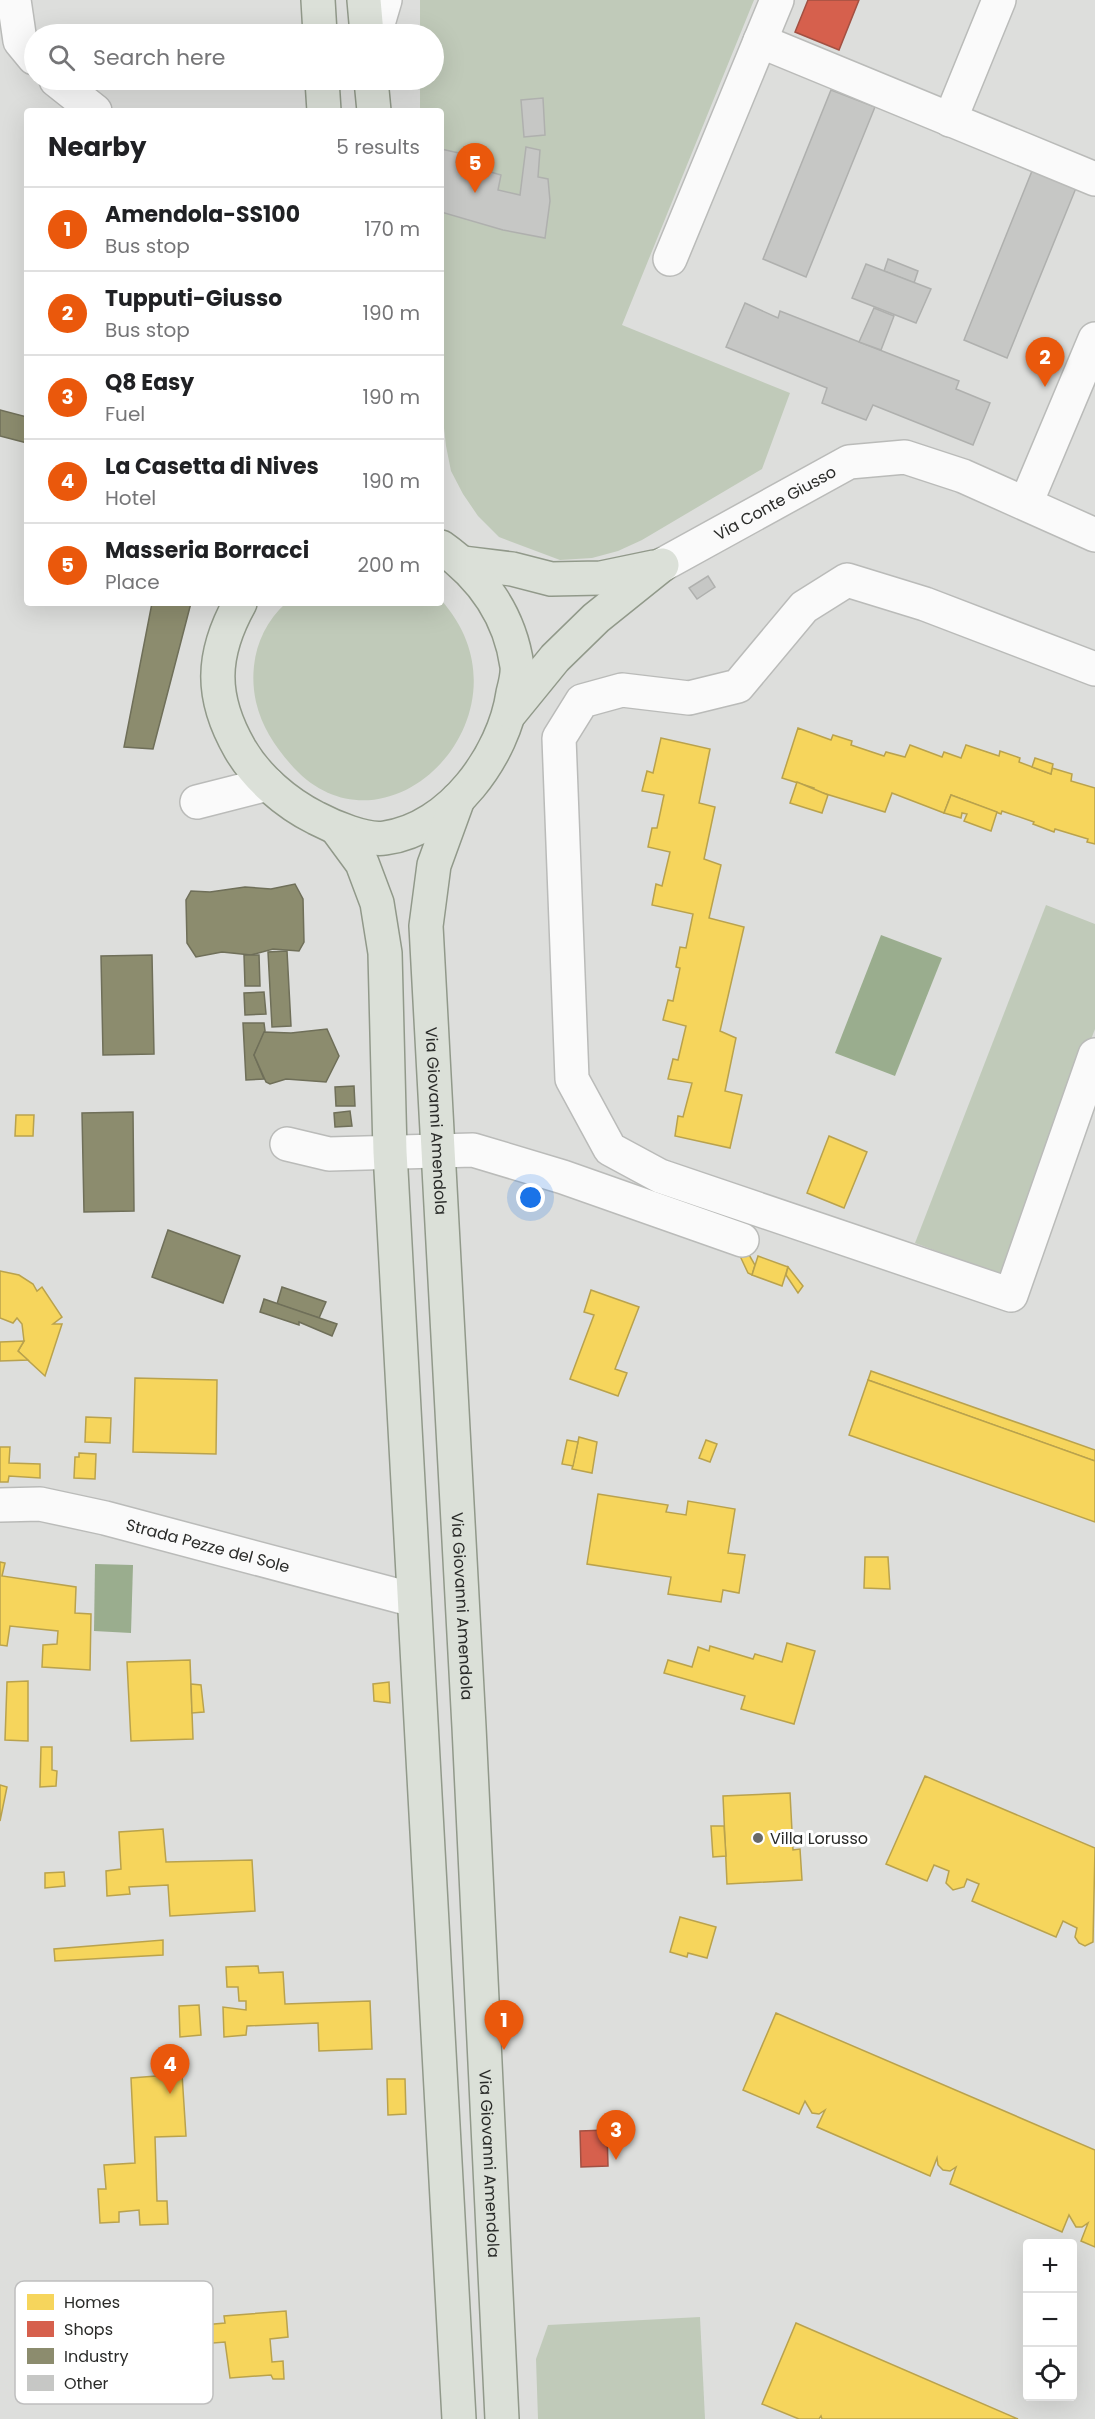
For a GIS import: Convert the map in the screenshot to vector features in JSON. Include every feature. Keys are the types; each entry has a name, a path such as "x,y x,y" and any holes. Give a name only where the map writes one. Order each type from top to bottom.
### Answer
{"main road":[{"path":"318,0 319,24"},
{"path":"364,0 366,24"},
{"path":"323,90 324,108"},
{"path":"372,90 374,108"},
{"path":"452,555 551,579 601,579 662,565"},
{"name":"Via Giovanni Amendola","path":"238,606 226,629 218,661 218,696 228,729 247,761 268,784 296,808 337,829 384,838 428,824 458,799 477,776 510,714 517,668 508,628 489,592 452,555"},
{"path":"510,714 555,658 596,618 662,565"},
{"name":"Via Giovanni Amendola","path":"458,799 434,865 426,926 502,2419"},
{"name":"Via Giovanni Amendola","path":"337,829 362,863 376,903 385,953 390,1152 459,2419"}],"street":[{"path":"14,0 20,41 24,46"},
{"path":"378,24 385,0"},
{"path":"670,259 777,0"},
{"path":"950,120 999,0"},
{"path":"760,41 1095,179"},
{"path":"69,90 91,108"},
{"path":"1026,502 1095,339"},
{"name":"Via Conte Giusso","path":"662,565 849,462 905,457 963,476 1026,502 1095,535"},
{"path":"1095,669 924,604 847,580 804,607 738,686 689,698 622,690 582,701 559,738 572,1079 610,1149 660,1176 1011,1295 1095,1055"},
{"path":"197,802 268,784"},
{"path":"287,1144 330,1154 473,1150 563,1177 742,1240"},
{"name":"Strada Pezze del Sole","path":"0,1505 40,1504 105,1518 414,1600"}],"shaded area":[{"path":"420,0 754,0 622,325 790,393 762,469 642,540 618,551 592,558 560,560 499,537 478,516 451,471 444,428 444,108 420,108 420,90 444,90 444,24 420,24"},
{"path":"444,605 467,643 474,687 463,729 441,764 409,788 371,800 332,794 294,768 266,729 256,702 254,688 253,675 258,648 268,624 283,606"},
{"path":"1046,905 1095,924 1095,1029 1000,1275 915,1243"},
{"path":"881,935 942,958 895,1076 835,1053"},
{"path":"95,1564 133,1565 131,1633 94,1631"},
{"path":"700,2317 705,2419 538,2419 536,2359 548,2325"}],"building: Homes":[{"path":"798,728 831,740 833,735 852,741 851,745 884,756 886,752 905,757 910,745 942,757 944,752 961,758 966,745 999,756 1000,751 1020,758 1019,762 1051,774 1052,768 1072,774 1071,781 1095,788 1095,844 1087,842 1088,839 1055,829 1054,832 1033,824 1034,822 1002,811 1001,814 951,795 944,813 892,793 885,812 782,778"},
{"path":"661,738 710,749 699,803 715,807 704,859 721,865 709,918 744,927 720,1031 736,1038 725,1091 742,1095 730,1148 675,1136 678,1116 683,1117 692,1083 668,1079 673,1059 678,1060 686,1026 663,1020 668,1000 673,1001 680,968 676,967 680,947 686,948 693,914 652,905 656,884 662,886 670,852 648,847 652,828 657,828 664,795 642,791 647,771 653,773"},
{"path":"1035,758 1053,764 1051,774 1032,767"},
{"path":"797,782 828,795 822,813 790,803"},
{"path":"951,795 997,812 991,831 964,821 967,814 962,813 961,818 944,813"},
{"path":"16,1115 34,1115 33,1136 15,1136"},
{"path":"829,1136 867,1152 844,1208 807,1193"},
{"path":"748,1253 755,1265 752,1275 748,1273 740,1256"},
{"path":"758,1256 788,1267 782,1286 752,1275"},
{"path":"788,1267 803,1286 798,1293 786,1275"},
{"path":"0,1271 19,1275 33,1284 37,1291 42,1287 62,1317 53,1324 62,1324 45,1376 18,1351 24,1341 22,1324 17,1318 13,1323 0,1318"},
{"path":"591,1290 639,1307 615,1369 627,1373 618,1396 570,1379 594,1315 584,1312"},
{"path":"24,1341 18,1351 28,1360 0,1361 0,1342"},
{"path":"871,1371 1095,1450 1095,1461 868,1380"},
{"path":"135,1378 217,1380 216,1454 133,1452"},
{"path":"868,1380 1095,1461 1095,1522 849,1435"},
{"path":"86,1417 111,1418 110,1443 85,1442"},
{"path":"579,1437 597,1442 592,1473 572,1469"},
{"path":"567,1440 578,1442 573,1466 562,1464"},
{"path":"706,1440 717,1444 710,1462 699,1458"},
{"path":"0,1447 10,1447 9,1463 40,1464 40,1478 9,1476 8,1482 0,1482"},
{"path":"79,1453 96,1454 95,1479 74,1478 75,1457 79,1457"},
{"path":"598,1494 668,1505 666,1512 686,1515 688,1501 735,1509 728,1553 745,1555 739,1593 723,1590 721,1602 668,1594 671,1577 587,1564"},
{"path":"865,1557 888,1557 890,1589 864,1588"},
{"path":"0,1562 5,1563 2,1576 76,1587 75,1613 91,1614 90,1670 42,1667 43,1645 57,1644 58,1631 10,1626 7,1646 0,1645"},
{"path":"787,1643 815,1651 794,1724 741,1709 745,1696 664,1673 668,1660 692,1667 698,1647 709,1651 710,1646 753,1659 755,1654 782,1662"},
{"path":"190,1660 193,1739 131,1741 127,1662"},
{"path":"28,1681 28,1741 5,1740 7,1682"},
{"path":"389,1682 390,1703 374,1701 373,1684"},
{"path":"191,1684 201,1685 204,1712 192,1713"},
{"path":"41,1747 52,1747 52,1770 57,1771 56,1786 40,1787"},
{"path":"925,1776 1095,1848 1093,1942 1085,1946 1079,1943 1075,1937 1077,1928 1063,1921 1056,1937 972,1901 979,1884 967,1879 964,1887 953,1890 946,1883 949,1871 934,1865 927,1881 886,1864"},
{"path":"0,1785 7,1787 0,1821"},
{"name":"Villa Lorusso","path":"790,1793 793,1850 800,1849 802,1880 727,1884 723,1796"},
{"path":"711,1826 724,1826 726,1856 713,1857"},
{"path":"163,1829 166,1862 252,1860 255,1911 170,1916 168,1885 129,1887 130,1894 107,1896 106,1871 121,1869 119,1832"},
{"path":"64,1872 65,1886 45,1888 45,1873"},
{"path":"680,1917 716,1927 707,1958 688,1953 687,1957 670,1952"},
{"path":"163,1940 163,1955 55,1961 54,1949"},
{"path":"258,1966 259,1973 283,1972 285,2004 370,2001 372,2049 319,2051 318,2023 247,2026 246,2035 224,2037 223,2007 246,2010 246,2001 239,2001 238,1987 227,1987 226,1967"},
{"path":"199,2005 201,2035 180,2037 179,2006"},
{"path":"776,2013 1095,2150 1095,2247 1081,2241 1088,2223 1082,2227 1076,2227 1069,2215 1062,2232 950,2184 956,2167 950,2171 943,2170 938,2165 937,2158 930,2176 817,2127 825,2110 819,2114 812,2113 805,2101 799,2114 743,2090"},
{"path":"182,2074 186,2136 155,2137 157,2201 167,2201 168,2224 140,2225 139,2210 119,2212 119,2222 100,2223 98,2189 106,2189 104,2165 135,2163 131,2078"},
{"path":"387,2079 405,2079 406,2114 388,2115"},
{"path":"286,2311 288,2337 270,2339 272,2362 283,2361 284,2379 273,2379 271,2375 230,2378 225,2342 213,2343 213,2324 225,2323 224,2316"},
{"path":"796,2323 1018,2419 822,2419 821,2416 819,2419 799,2419 762,2404"}],"building: Shops":[{"path":"808,0 859,0 839,50 795,32"},
{"path":"607,2130 608,2166 581,2167 580,2131"}],"building: Industry":[{"path":"0,410 24,416 24,442 0,436"},
{"path":"151,606 190,606 153,749 124,747"},
{"path":"295,884 303,899 304,942 299,951 273,949 251,955 222,952 196,957 187,943 186,900 191,891 210,892 245,887 271,889"},
{"path":"287,951 291,1026 272,1027 268,952"},
{"path":"152,955 154,1054 103,1055 101,956"},
{"path":"244,955 259,955 260,986 245,986"},
{"path":"264,992 266,1014 245,1015 244,993"},
{"path":"243,1023 264,1023 265,1031 254,1055 264,1079 246,1080"},
{"path":"327,1029 339,1056 326,1082 286,1079 270,1084 266,1082 254,1055 264,1032 291,1033"},
{"path":"354,1086 355,1106 336,1106 335,1087"},
{"path":"350,1111 352,1126 335,1127 334,1113"},
{"path":"133,1112 134,1211 84,1212 82,1113"},
{"path":"168,1230 240,1256 223,1303 152,1277"},
{"path":"282,1287 326,1302 319,1318 277,1304"},
{"path":"264,1299 337,1324 332,1336 299,1322 299,1325 260,1312"}],"building: Other":[{"path":"831,90 875,107 806,277 763,259"},
{"path":"543,98 545,135 524,137 521,100"},
{"path":"526,147 540,150 538,177 548,179 550,201 545,238 503,230 444,213 444,150 459,153 456,162 501,175 498,190 520,195"},
{"path":"1032,171 1076,188 1007,358 964,340"},
{"path":"888,259 918,271 914,283 884,271"},
{"path":"866,264 931,289 916,323 852,298"},
{"path":"745,303 778,318 780,311 959,381 956,389 990,403 973,445 873,405 866,420 837,409 822,403 827,388 726,347"},
{"path":"874,308 894,316 881,350 859,342"},
{"path":"708,576 715,587 697,599 689,588"}],"place":[{"name":"Masseria Borracci","path":"475,193"},
{"name":"Tupputi-Giusso","path":"1045,387"},
{"name":"Villa Lorusso","path":"758,1838"},
{"name":"Amendola-SS100","path":"504,2050"},
{"name":"La Casetta di Nives","path":"170,2094"},
{"name":"Q8 Easy","path":"616,2160"}]}
